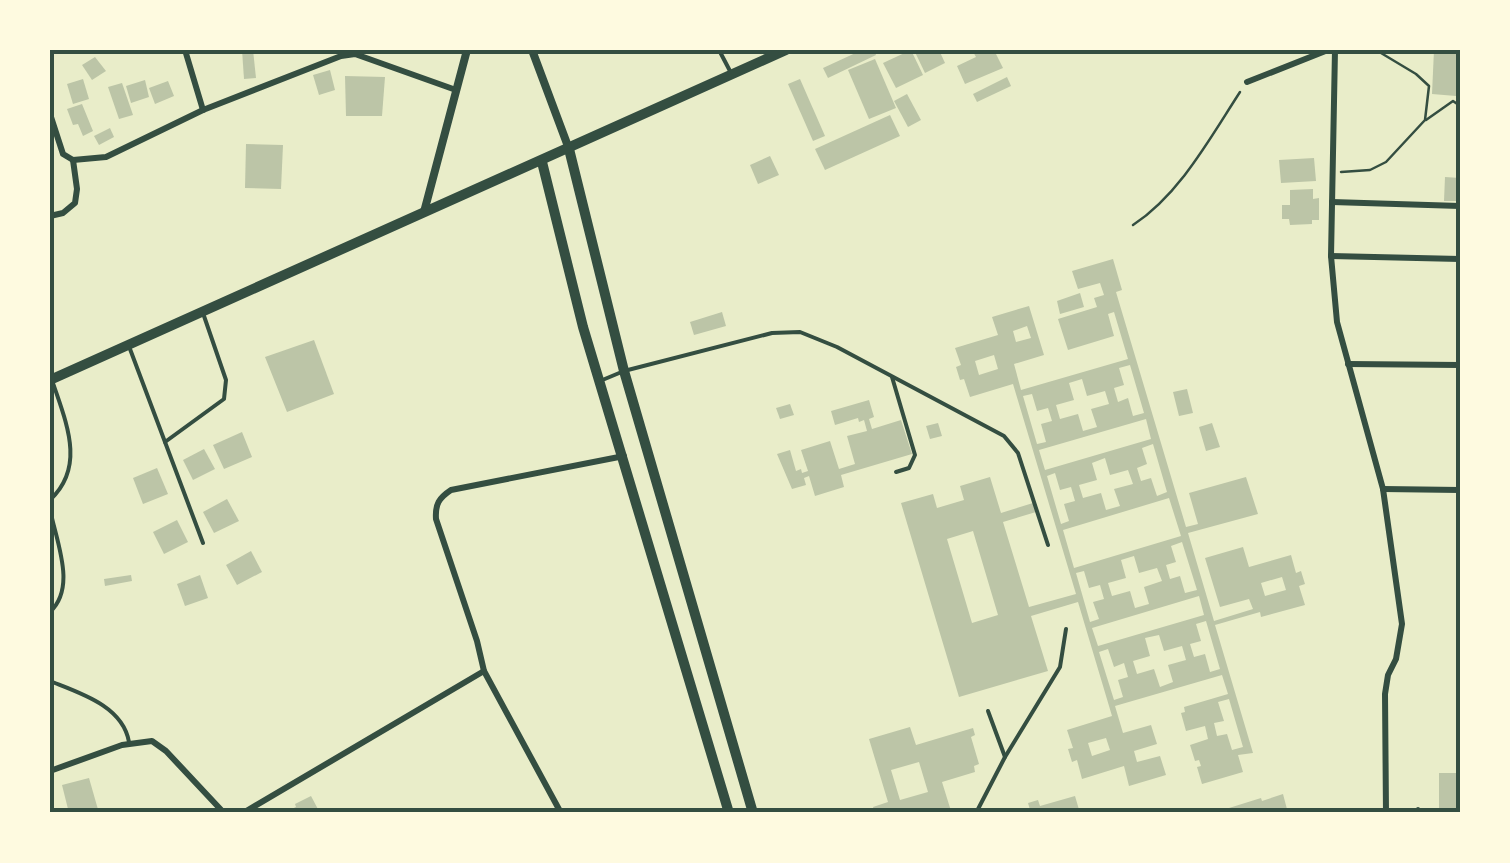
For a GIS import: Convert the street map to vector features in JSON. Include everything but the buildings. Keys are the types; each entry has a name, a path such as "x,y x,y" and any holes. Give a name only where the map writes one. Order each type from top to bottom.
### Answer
{"main road":[{"path":"51,380 542,162 732,75 759,56 786,50"},
{"path":"569,149 624,371 753,813"},
{"path":"542,162 600,382 729,813"},
{"path":"698,710 721,702"}],"street":[{"path":"185,50 203,110"},
{"path":"424,212 466,50"},
{"path":"532,50 569,149"},
{"path":"1247,82 1332,50 1330,256 1338,322 1383,489 1402,624 1385,694 1386,813"},
{"path":"50,114 63,154 73,160 106,156 203,110 329,59 356,52 456,90"},
{"path":"50,216 63,213 75,203 73,160"},
{"path":"1332,202 1460,206"},
{"path":"1330,256 1460,259"},
{"path":"1348,364 1460,365"},
{"path":"561,813 484,671 435,507 452,490 624,456"},
{"path":"1383,489 1460,490"},
{"path":"243,813 484,671"},
{"path":"50,771 129,743 152,741 224,813"}],"lane":[{"path":"719,50 732,75"},
{"path":"165,442 224,399 226,380 202,312"},
{"path":"600,382 624,371 772,332 812,335 1012,444 1048,545"},
{"path":"128,345 204,544"},
{"path":"892,376 915,454 909,468 896,472"},
{"path":"50,500 64,482 71,462 71,438 51,380"},
{"path":"50,509 64,595 50,612"},
{"path":"962,813 974,813 1060,667 1066,629"},
{"path":"50,681 111,710 122,722 129,743"},
{"path":"988,711 1005,757"}],"path":[{"path":"1376,50 1429,86 1425,120"},
{"path":"1133,224 1149,214 1195,162 1247,82"},
{"path":"1332,172 1370,170 1386,162 1425,120 1453,100 1460,106"}]}
